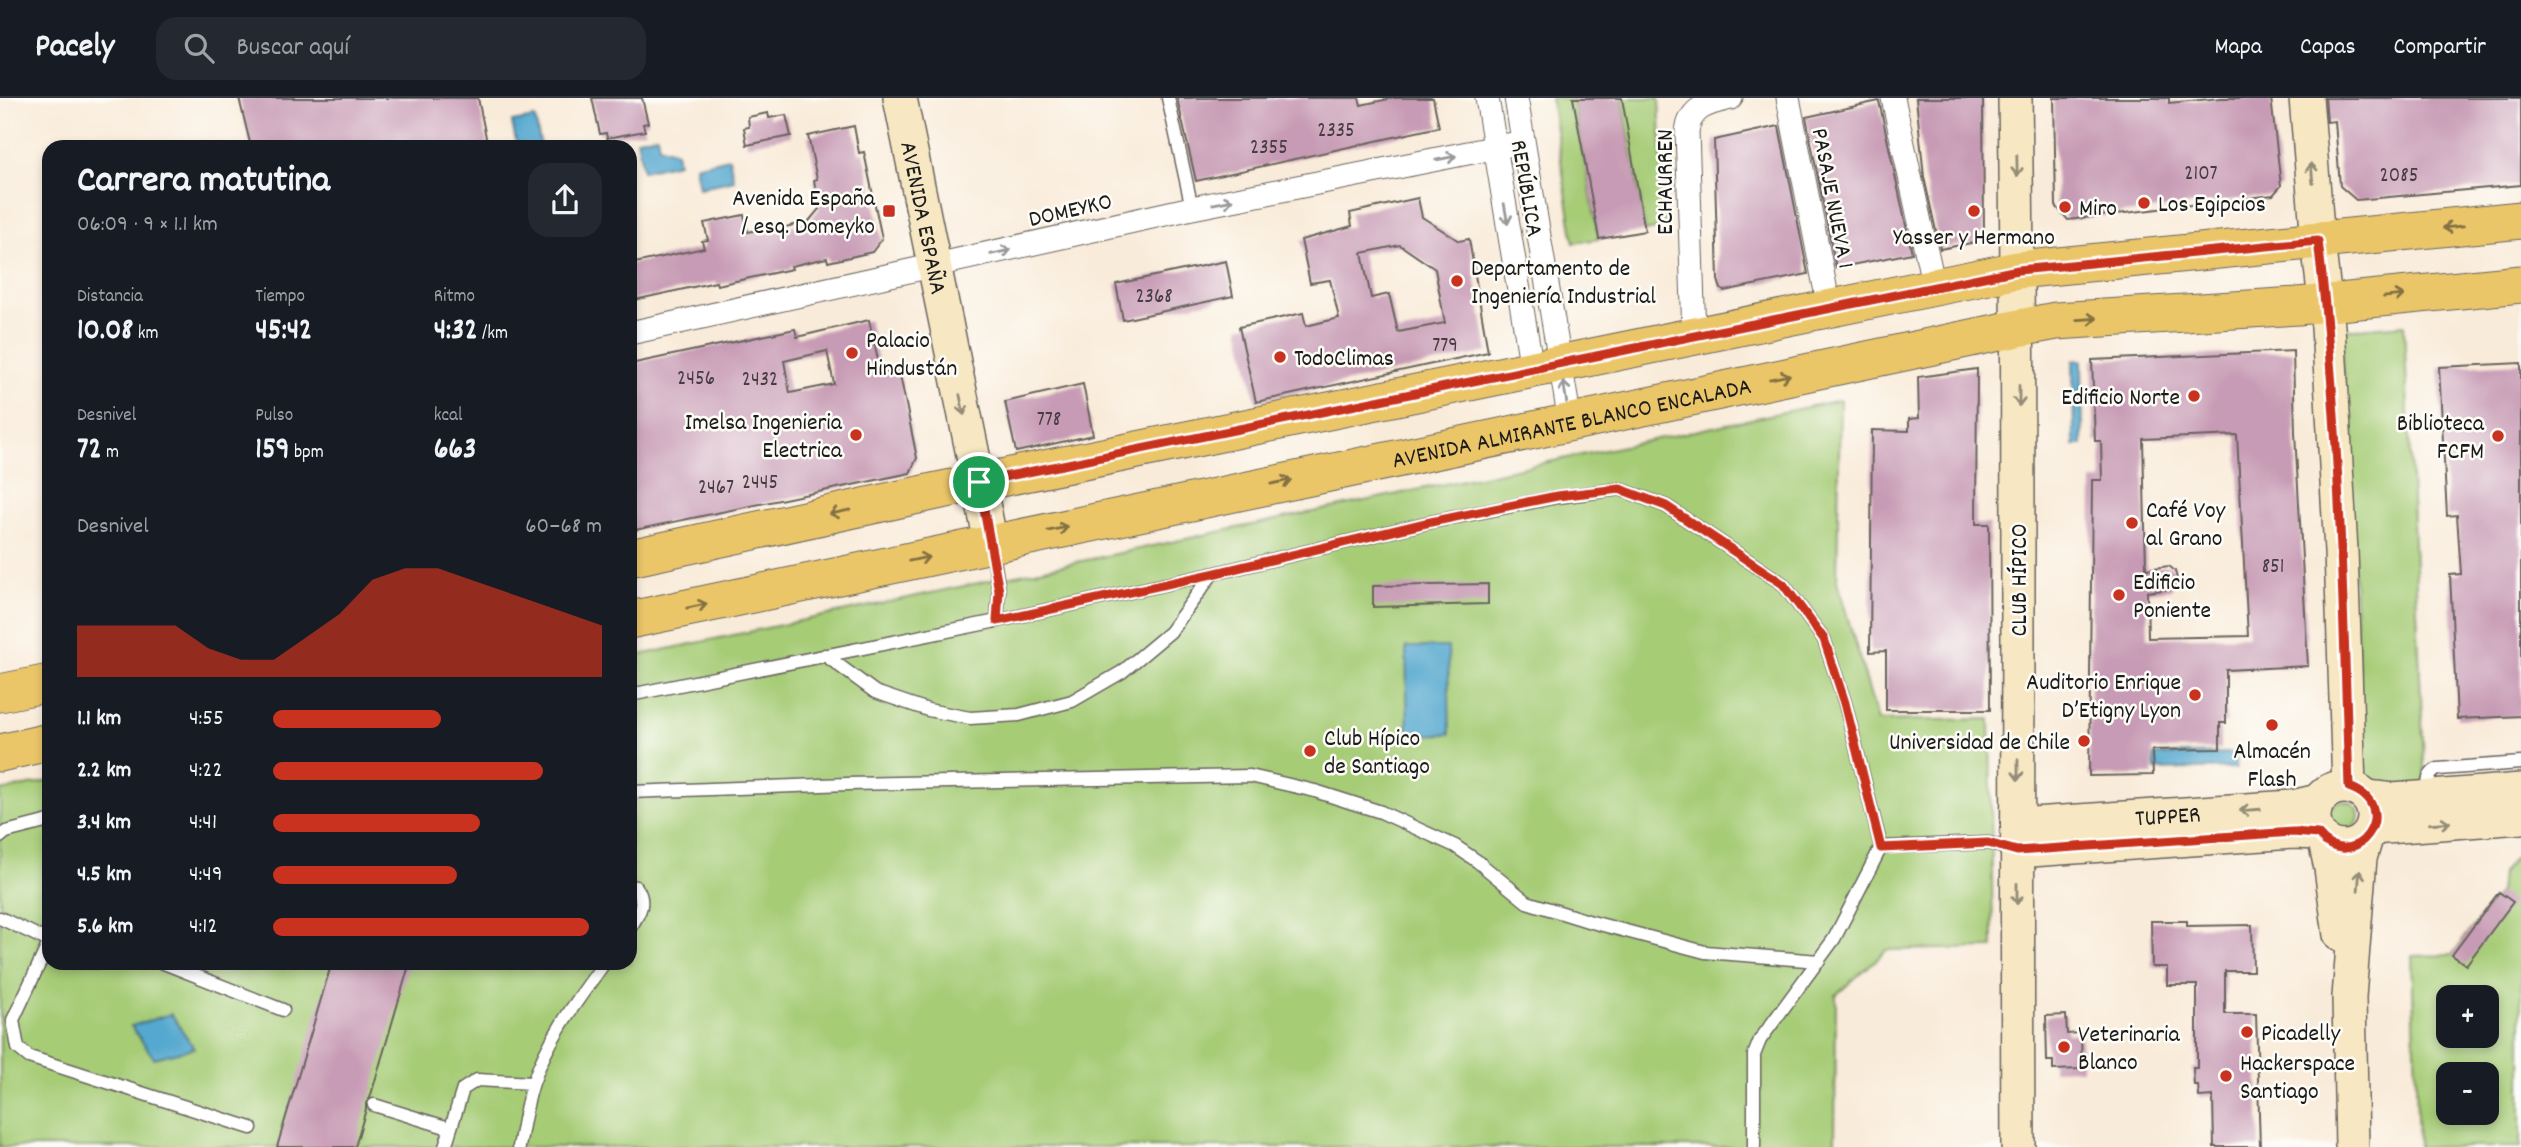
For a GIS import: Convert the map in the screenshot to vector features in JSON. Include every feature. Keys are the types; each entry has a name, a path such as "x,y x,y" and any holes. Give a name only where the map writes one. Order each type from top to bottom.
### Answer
{"main road":[{"name":"AVENIDA ESPAÑA","path":"900,98 991,543"},
{"name":"CLUB HÍPICO","path":"2015,98 2019,328 2007,840 2018,1147"},
{"path":"2306,98 2326,303 2341,551 2363,813 2349,997 2352,1147"},
{"path":"637,556 979,482 2018,270 2521,220"},
{"name":"AVENIDA ALMIRANTE BLANCO ENCALADA","path":"637,619 2056,321 2326,303 2521,284"},
{"path":"0,693 42,684"},
{"path":"0,753 42,744"},
{"path":"2349,997 2331,868 2320,825 2331,789 2363,813 2521,817"},
{"path":"2363,813 2393,800 2521,790"},
{"name":"TUPPER","path":"2007,840 2292,807 2320,825"},
{"path":"2320,825 2334,846 2346,848 2357,845 2363,813"}],"street":[{"name":"REPÚBLICA","path":"1487,98 1495,148 1546,365 1570,422"},
{"name":"REPÚBLICA","path":"1516,98 1546,365"},
{"name":"ECHAURREN","path":"1694,335 1687,131 1693,114 1704,104 1731,98"},
{"name":"PASAJE NUEVA 1","path":"1788,98 1829,307"},
{"path":"1893,98 1934,286"},
{"name":"DOMEYKO","path":"637,331 1192,208 1523,142"}],"lane":[{"path":"1168,98 1192,208"},
{"path":"637,694 997,621 1426,523 1557,496 1620,489 1666,506 1783,584 1824,639 1845,703 1881,848 1834,939 1760,1040 1754,1055 1754,1147"},
{"path":"991,543 999,591 997,621"},
{"path":"825,655 875,692 928,710 970,718 1019,715 1072,701 1122,672 1170,632 1212,574"},
{"path":"2427,797 2428,778 2438,769 2521,763"},
{"path":"637,792 848,784 1250,776 1315,791 1381,812 1455,846 1527,902 1704,951 1819,961"},
{"path":"0,836 42,823"},
{"path":"1881,848 2007,840"},
{"path":"637,888 642,894 642,911 637,918"},
{"path":"0,918 42,939"},
{"path":"42,957 13,1020 18,1048 29,1057 251,1128"},
{"path":"181,970 283,1010"},
{"path":"519,1147 533,1083 548,1049 600,970"},
{"path":"445,1147 463,1089 477,1080 533,1083"},
{"path":"374,1105 449,1128"}],"green space":[{"path":"1551,98 1573,98 1599,239 1574,243"},
{"path":"1622,98 1659,98 1665,227 1645,231"},
{"path":"2404,325 2425,784 2403,786 2369,782 2364,777 2341,330"},
{"name":"Club Hípico de Santiago","path":"1840,400 1837,581 1878,721 1990,719 1993,948 1887,950 1836,995 1835,1147 0,1147 0,791 42,782 42,970 637,970 637,656"},
{"path":"2344,801 2350,802 2358,810 2358,822 2350,830 2344,831 2338,830 2330,822 2329,816 2330,810 2338,802"},
{"path":"2521,856 2521,1147 2418,1147 2412,956 2452,955 2499,892 2501,873 2515,857"}],"water":[{"path":"535,118 540,140 516,140 512,122"},
{"path":"657,135 659,146 676,152 678,163 643,171 637,139"},
{"path":"729,158 734,180 699,188 695,166"},
{"path":"2082,360 2083,445 2074,445 2073,361"},
{"path":"1406,647 1448,647 1450,734 1408,735"},
{"path":"2235,753 2236,768 2155,770 2154,755"},
{"path":"171,1014 194,1048 154,1058 131,1026"}],"building":[{"path":"239,98 478,98 487,140 249,140"},
{"path":"592,98 642,98 648,123 643,124 645,131 607,138 606,133 600,134"},
{"path":"1177,98 1359,98 1361,105 1393,98 1433,98 1439,127 1196,181"},
{"path":"1573,98 1622,98 1645,231 1599,239"},
{"path":"1916,98 1983,98 1984,232 1976,242 1940,249 1924,177"},
{"path":"2054,98 2169,98 2169,103 2221,98 2271,98 2281,186 2273,195 2068,220 2056,206"},
{"path":"2325,98 2521,98 2521,185 2356,200 2340,186 2335,121 2327,122"},
{"path":"1879,101 1912,253 1836,268 1806,117"},
{"path":"768,113 769,118 786,115 791,136 747,145 744,128 749,127 748,117"},
{"path":"854,126 859,153 864,152 882,239 872,252 828,262 827,258 791,266 792,269 637,299 637,262 704,248 702,241 708,240 704,223 744,215 748,232 770,227 774,230 809,221 819,209 814,180 817,179 808,136"},
{"path":"1779,126 1808,274 1724,291 1718,280 1714,140"},
{"path":"1418,198 1422,217 1459,241 1469,239 1488,352 1256,402 1239,327 1303,313 1306,326 1339,318 1330,280 1310,283 1301,240 1352,226 1350,213","holes":["1400,245 1435,269 1445,323 1398,332 1389,294 1371,298 1362,253"]},
{"path":"1226,261 1233,296 1123,320 1116,284"},
{"path":"869,320 881,374 899,370 917,458 910,473 637,530 637,363 795,329 797,337","holes":["827,351 834,384 790,393 784,361"]},
{"path":"2293,351 2308,666 2226,670 2226,723 2220,723 2220,749 2152,750 2153,775 2089,776 2092,480 2102,480 2101,441 2095,441 2092,360","holes":["2237,435 2248,636 2148,638 2147,592 2171,589 2177,579 2175,571 2169,566 2146,569 2143,439"]},
{"path":"2521,363 2521,716 2457,719 2450,575 2461,574 2457,515 2447,516 2439,367"},
{"path":"1977,369 1976,524 1989,524 1990,710 1886,710 1886,651 1870,652 1872,430 1909,431 1909,419 1919,418 1918,377"},
{"path":"1083,384 1093,435 1016,452 1005,402"},
{"path":"1488,584 1488,604 1373,607 1373,586"},
{"path":"2499,892 2513,902 2466,965 2452,955"},
{"path":"2151,921 2187,921 2187,926 2252,925 2253,971 2225,971 2225,1014 2256,1014 2260,1147 2214,1147 2213,1096 2199,1097 2198,1085 2194,1085 2193,1068 2197,1068 2197,985 2167,985 2167,967 2152,967"},
{"path":"330,970 408,970 355,1147 277,1147"},
{"name":"Veterinaria Blanco","path":"2066,1015 2067,1034 2081,1033 2082,1069 2053,1070 2053,1061 2047,1061 2046,1016"}],"place":[{"name":"Los Egipcios","path":"2144,203"},
{"name":"Miro","path":"2065,207"},
{"name":"Avenida España / esq. Domeyko","path":"889,211"},
{"name":"Yasser y Hermano","path":"1974,211"},
{"name":"Departamento de Ingeniería Industrial","path":"1457,281"},
{"name":"Palacio Hindustán","path":"852,353"},
{"name":"TodoClimas","path":"1280,357"},
{"name":"Edificio Norte","path":"2194,396"},
{"name":"Imelsa Ingenieria Electrica","path":"856,435"},
{"name":"Biblioteca FCFM","path":"2498,436"},
{"name":"Café Voy al Grano","path":"2132,523"},
{"name":"Edificio Poniente","path":"2119,595"},
{"name":"Auditorio Enrique D’Etigny Lyon","path":"2195,695"},
{"name":"Almacén Flash","path":"2272,725"},
{"name":"Universidad de Chile","path":"2084,741"},
{"name":"Club Hípico de Santiago","path":"1310,751"},
{"name":"Picadelly","path":"2247,1032"},
{"name":"Veterinaria Blanco","path":"2064,1047"},
{"name":"Hackerspace Santiago","path":"2226,1076"}],"route":[{"path":"2318,241 2328,327 2341,551 2349,787 2367,797 2374,812 2374,820 2366,838 2357,845 2346,848 2334,846 2318,834 2293,832 2054,850 2017,851 1988,843 1881,848 1845,703 1824,639 1783,584 1666,506 1620,489 1557,496 1426,523 997,621 999,591 979,482 2018,270 2318,241"}]}
